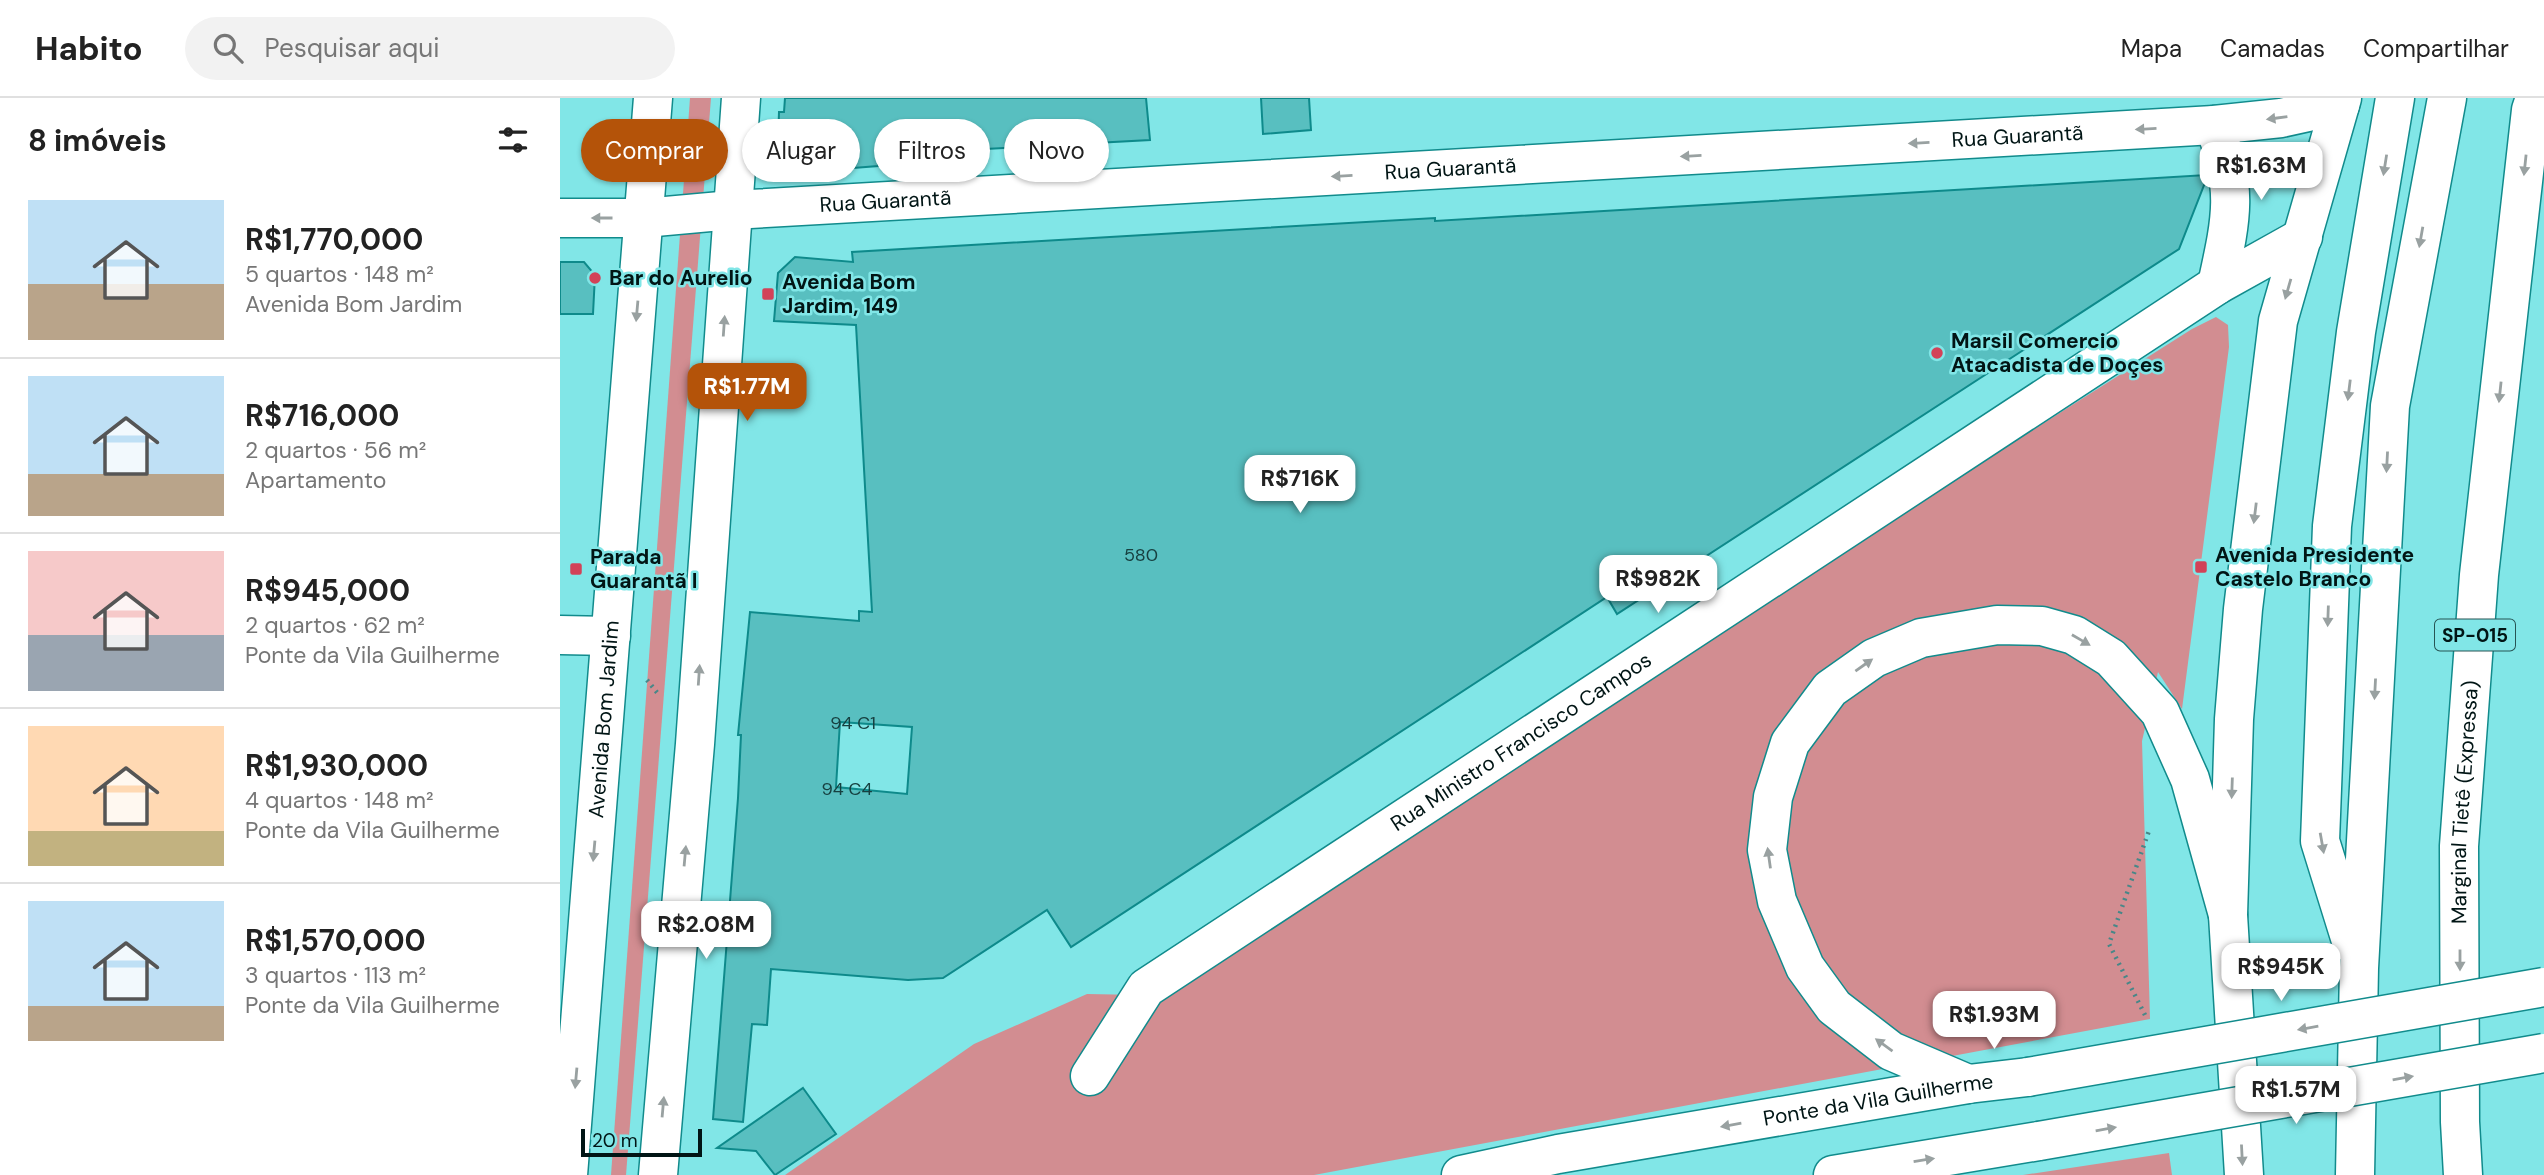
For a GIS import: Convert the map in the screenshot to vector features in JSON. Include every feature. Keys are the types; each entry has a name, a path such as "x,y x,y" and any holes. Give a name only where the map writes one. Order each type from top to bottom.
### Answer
{"main road":[{"name":"Avenida Bom Jardim","path":"566,1173 653,98"},
{"path":"659,1173 695,744 741,98"},
{"path":"2359,968 2320,841 2332,526 2356,332 2395,98"},
{"path":"2355,1175 2359,968 2390,406 2447,98"},
{"name":"Marginal Tietê (Expressa)","path":"2463,1175 2460,1108 2459,846 2480,575 2531,110 2535,98"},
{"name":"Rua Guarantã","path":"560,218 645,218 733,210 2214,125 2281,118 2341,101"},
{"path":"2244,1175 2228,915 2234,719 2244,609 2278,321 2341,101"},
{"path":"2214,125 2225,152 2231,180 2230,225 2217,285"},
{"name":"Rua Ministro Francisco Campos","path":"1090,1076 1146,989 2217,285 2303,237"},
{"path":"1968,1084 1891,1051 1834,1007 1805,967 1777,901 1767,850 1773,797 1790,743 1830,688 1874,658 1921,638 1997,625 2042,626 2074,635 2111,658 2160,712 2190,779 2228,915"},
{"path":"560,635 611,636"},
{"name":"Ponte da Vila Guilherme","path":"1461,1175 1558,1154 1968,1084 2028,1077 2544,987"},
{"path":"1833,1175 2544,1053"}],"path":[{"path":"611,636 695,744"},
{"path":"2145,1016 2109,944 2150,828"}],"shaded area":[{"path":"690,98 711,98 709,119 688,119"},
{"path":"684,182 704,182 626,1175 611,1175"},
{"path":"2216,317 2228,325 2229,347 2182,709 2158,672 2142,741 2150,1019 1314,1175 785,1175 974,1044 1087,994 1141,995 2192,329"},
{"path":"2169,1153 2172,1175 2023,1175"}],"building":[{"path":"785,98 1146,98 1150,140 1109,142 1109,119 1004,119 1004,148 990,149 990,119 874,119 874,166 860,167 860,119 779,119 779,112 784,112"},
{"path":"1261,98 1309,98 1311,130 1263,134"},
{"path":"2206,175 2179,249 1617,614 1607,597 1071,947 1047,910 943,978 908,980 771,969 767,1025 752,1024 743,1122 713,1119 738,798 741,735 738,735 750,612 859,621 859,611 872,612 856,325 774,321 778,273 795,257 853,262 852,252 1435,218 1435,221","holes":["840,722 912,727 907,794 836,787"]},
{"path":"560,262 584,262 595,275 593,314 560,314"},
{"path":"803,1088 836,1134 775,1175 756,1151 717,1148"}],"place":[{"name":"Bar do Aurelio","path":"595,278"},
{"name":"Avenida Bom Jardim, 149","path":"768,294"},
{"name":"Marsil Comercio Atacadista de Doçes","path":"1937,353"},
{"name":"Avenida Presidente Castelo Branco","path":"2201,567"},
{"name":"Parada Guarantã I","path":"576,569"}]}
